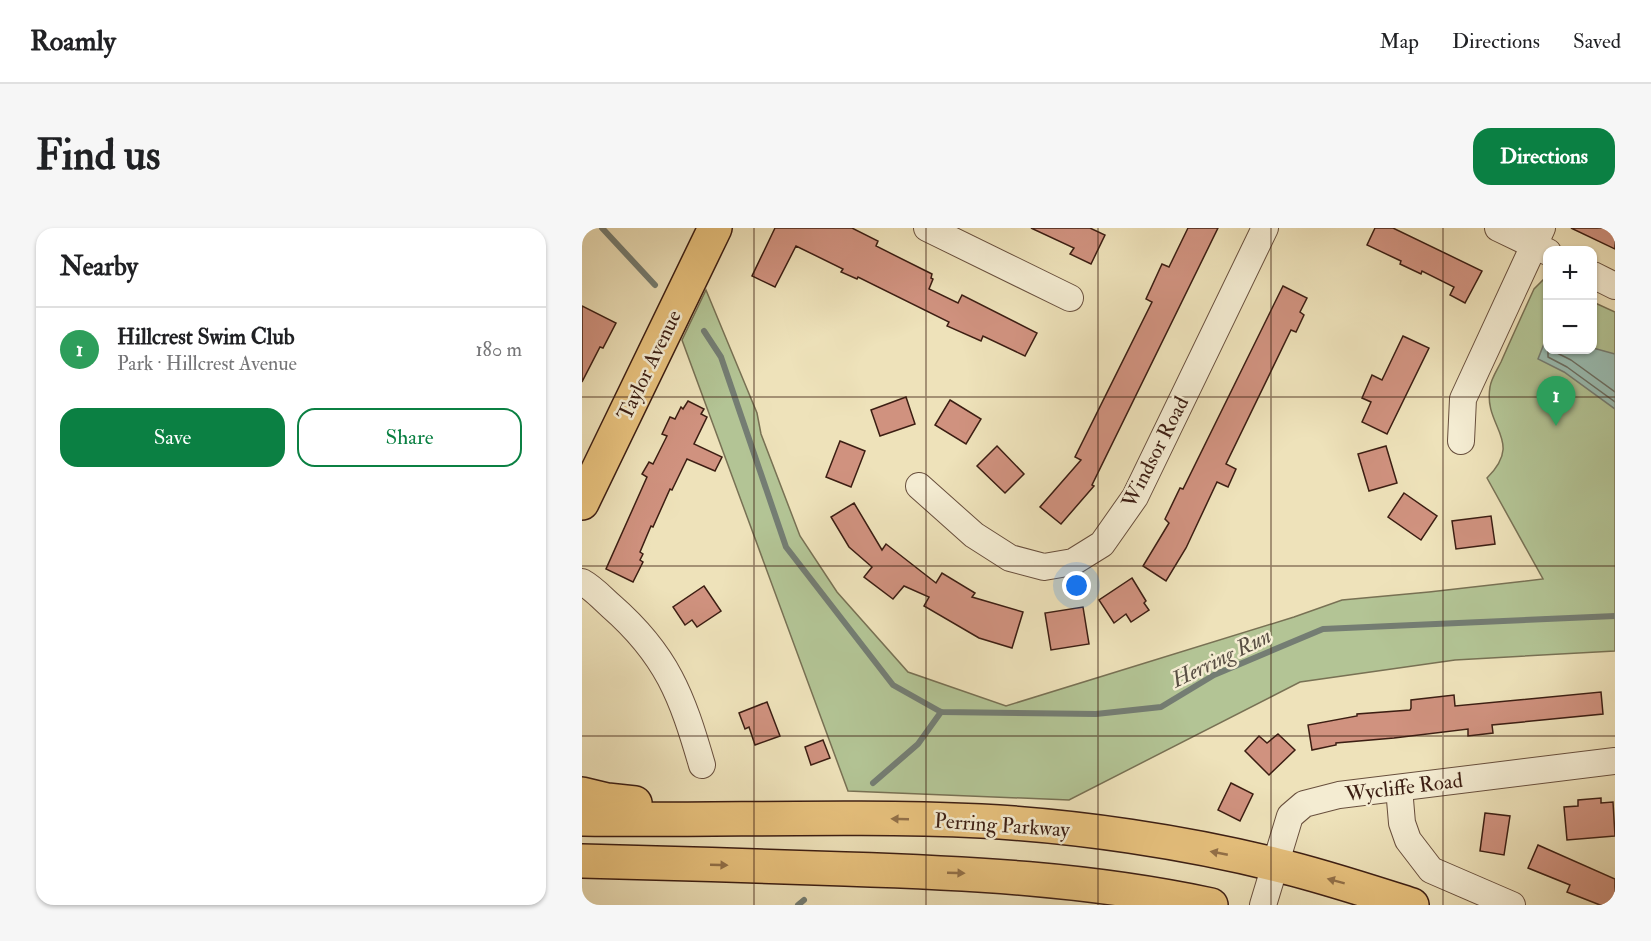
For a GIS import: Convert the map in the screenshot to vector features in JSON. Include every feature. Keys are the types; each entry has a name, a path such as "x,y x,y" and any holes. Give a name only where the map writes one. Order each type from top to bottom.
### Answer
{"main road":[{"name":"Taylor Avenue","path":"582,503 715,228"},
{"path":"582,794 607,800 822,817"},
{"name":"Perring Parkway","path":"582,819 822,817 982,821 1062,828 1162,843 1276,865 1412,905"},
{"path":"582,861 978,874 1065,881 1138,891 1210,905"},
{"path":"582,873 660,863"}],"street":[{"path":"927,228 1070,298"},
{"name":"Windsor Road","path":"919,486 974,535 1010,558 1044,567 1073,562 1102,544 1135,497 1265,228"},
{"path":"1461,441 1463,399 1541,242 1498,228"},
{"path":"1597,277 1615,286"},
{"path":"582,582 635,627 667,670 686,710 702,765"},
{"name":"Wycliffe Road","path":"1263,905 1290,816 1304,804 1339,795 1615,761"},
{"path":"1399,788 1402,824 1408,840 1431,870 1512,905"}],"green space":[{"path":"1543,280 1543,354 1597,354 1597,304 1615,312 1615,651 1455,660 1300,682 1069,800 848,791 682,340 706,290 757,413 761,434 800,536 837,592 908,672 1006,706 1342,600 1543,579 1487,478 1498,465 1503,454 1503,443 1489,401 1491,384 1534,289"}],"water":[{"path":"1543,346 1543,354 1597,354 1597,349 1615,354 1615,409 1564,372 1538,359"}],"building":[{"path":"775,228 852,228 878,241 876,246 932,274 933,279 929,289 958,303 962,295 1037,333 1025,356 983,336 981,341 947,326 949,322 858,277 857,279 841,272 843,269 796,246 775,287 752,276"},
{"path":"1031,228 1090,228 1105,235 1091,264 1070,254 1074,248"},
{"path":"1188,228 1218,228 1092,485 1094,486 1061,524 1040,507 1081,460 1075,457 1152,302 1146,299 1162,264 1169,267"},
{"path":"1375,228 1393,228 1482,271 1465,303 1450,295 1454,287 1422,271 1421,274 1400,264 1401,261 1367,245"},
{"path":"1571,228 1615,228 1615,249"},
{"path":"1283,286 1307,298 1300,312 1304,315 1296,332 1291,330 1226,464 1236,469 1228,487 1217,482 1186,548 1166,581 1143,566 1169,523 1165,519 1180,488 1183,489"},
{"path":"582,306 616,323 603,348 600,347 582,382"},
{"path":"1403,336 1429,348 1387,434 1362,422 1371,402 1362,398 1372,375 1382,380"},
{"path":"906,397 915,424 880,436 871,410"},
{"path":"950,400 981,419 966,444 935,425"},
{"path":"688,401 704,409 701,414 707,417 694,444 722,457 715,471 687,459 653,527 651,526 640,552 643,554 640,560 643,562 633,582 606,569 647,477 642,474 649,462 653,464 667,436 662,434 670,417 675,419 681,407 683,409"},
{"path":"840,441 865,451 851,487 826,477"},
{"path":"997,446 1024,474 1005,493 977,466"},
{"path":"1386,446 1397,483 1369,491 1358,454"},
{"path":"1404,493 1437,516 1421,540 1388,517"},
{"path":"854,503 882,550 886,544 936,583 942,573 975,593 972,597 1023,612 1012,648 979,638 924,606 929,597 904,586 893,599 864,577 872,567 849,547 831,517"},
{"path":"1491,516 1495,544 1456,549 1452,521"},
{"path":"1132,578 1149,610 1131,622 1126,614 1114,623 1099,600"},
{"path":"704,586 721,611 697,627 692,620 685,625 673,607"},
{"path":"1083,607 1089,644 1051,650 1045,613"},
{"path":"1601,692 1603,714 1492,725 1493,733 1468,736 1468,729 1336,743 1336,745 1312,750 1308,725 1357,716 1357,714 1410,710 1411,700 1454,695 1455,706"},
{"path":"767,702 780,736 755,745 749,727 745,729 739,713"},
{"path":"1278,734 1295,750 1269,775 1245,751 1259,736 1267,743"},
{"path":"823,740 830,758 811,765 805,747"},
{"path":"1231,783 1253,794 1240,821 1218,810"},
{"path":"1601,798 1601,803 1613,802 1615,836 1567,840 1564,807 1578,806 1578,800"},
{"path":"1485,813 1510,816 1504,855 1480,851"},
{"path":"1538,845 1615,879 1615,905 1600,905 1567,892 1570,885 1528,868"}],"waterway":[{"path":"602,228 655,285"},
{"name":"Herring Run","path":"704,331 721,357 786,547 893,685 941,712 1096,714 1161,707 1214,675 1323,629 1615,616"},
{"name":"Herring Run","path":"873,783 918,744 941,712"},
{"name":"Herring Run","path":"798,905 804,900"}],"place":[{"name":"Hillcrest Swim Club","path":"1556,426"}]}
